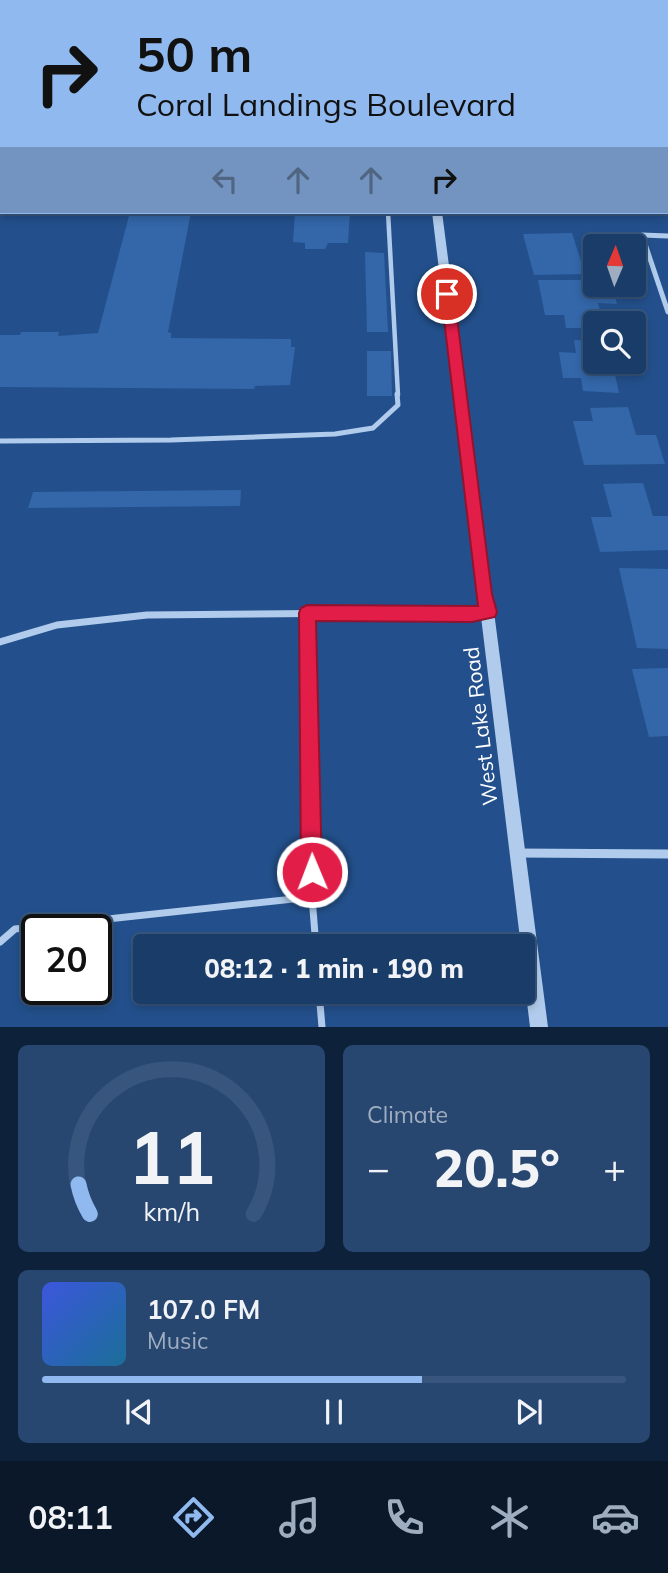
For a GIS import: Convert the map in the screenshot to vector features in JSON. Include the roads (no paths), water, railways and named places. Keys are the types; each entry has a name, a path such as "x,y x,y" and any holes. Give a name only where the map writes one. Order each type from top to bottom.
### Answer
{"street":[{"name":"West Lake Road","path":"438,214 539,1027"},
{"path":"668,236 642,235 668,312"},
{"path":"0,642 57,625 147,615 488,612"},
{"path":"518,853 668,854"}],"lane":[{"path":"0,441 171,440 335,434 373,428 398,405 388,214"},
{"path":"307,613 315,934"},
{"path":"0,942 16,929 312,897"},
{"path":"320,1004 322,1027"}]}
